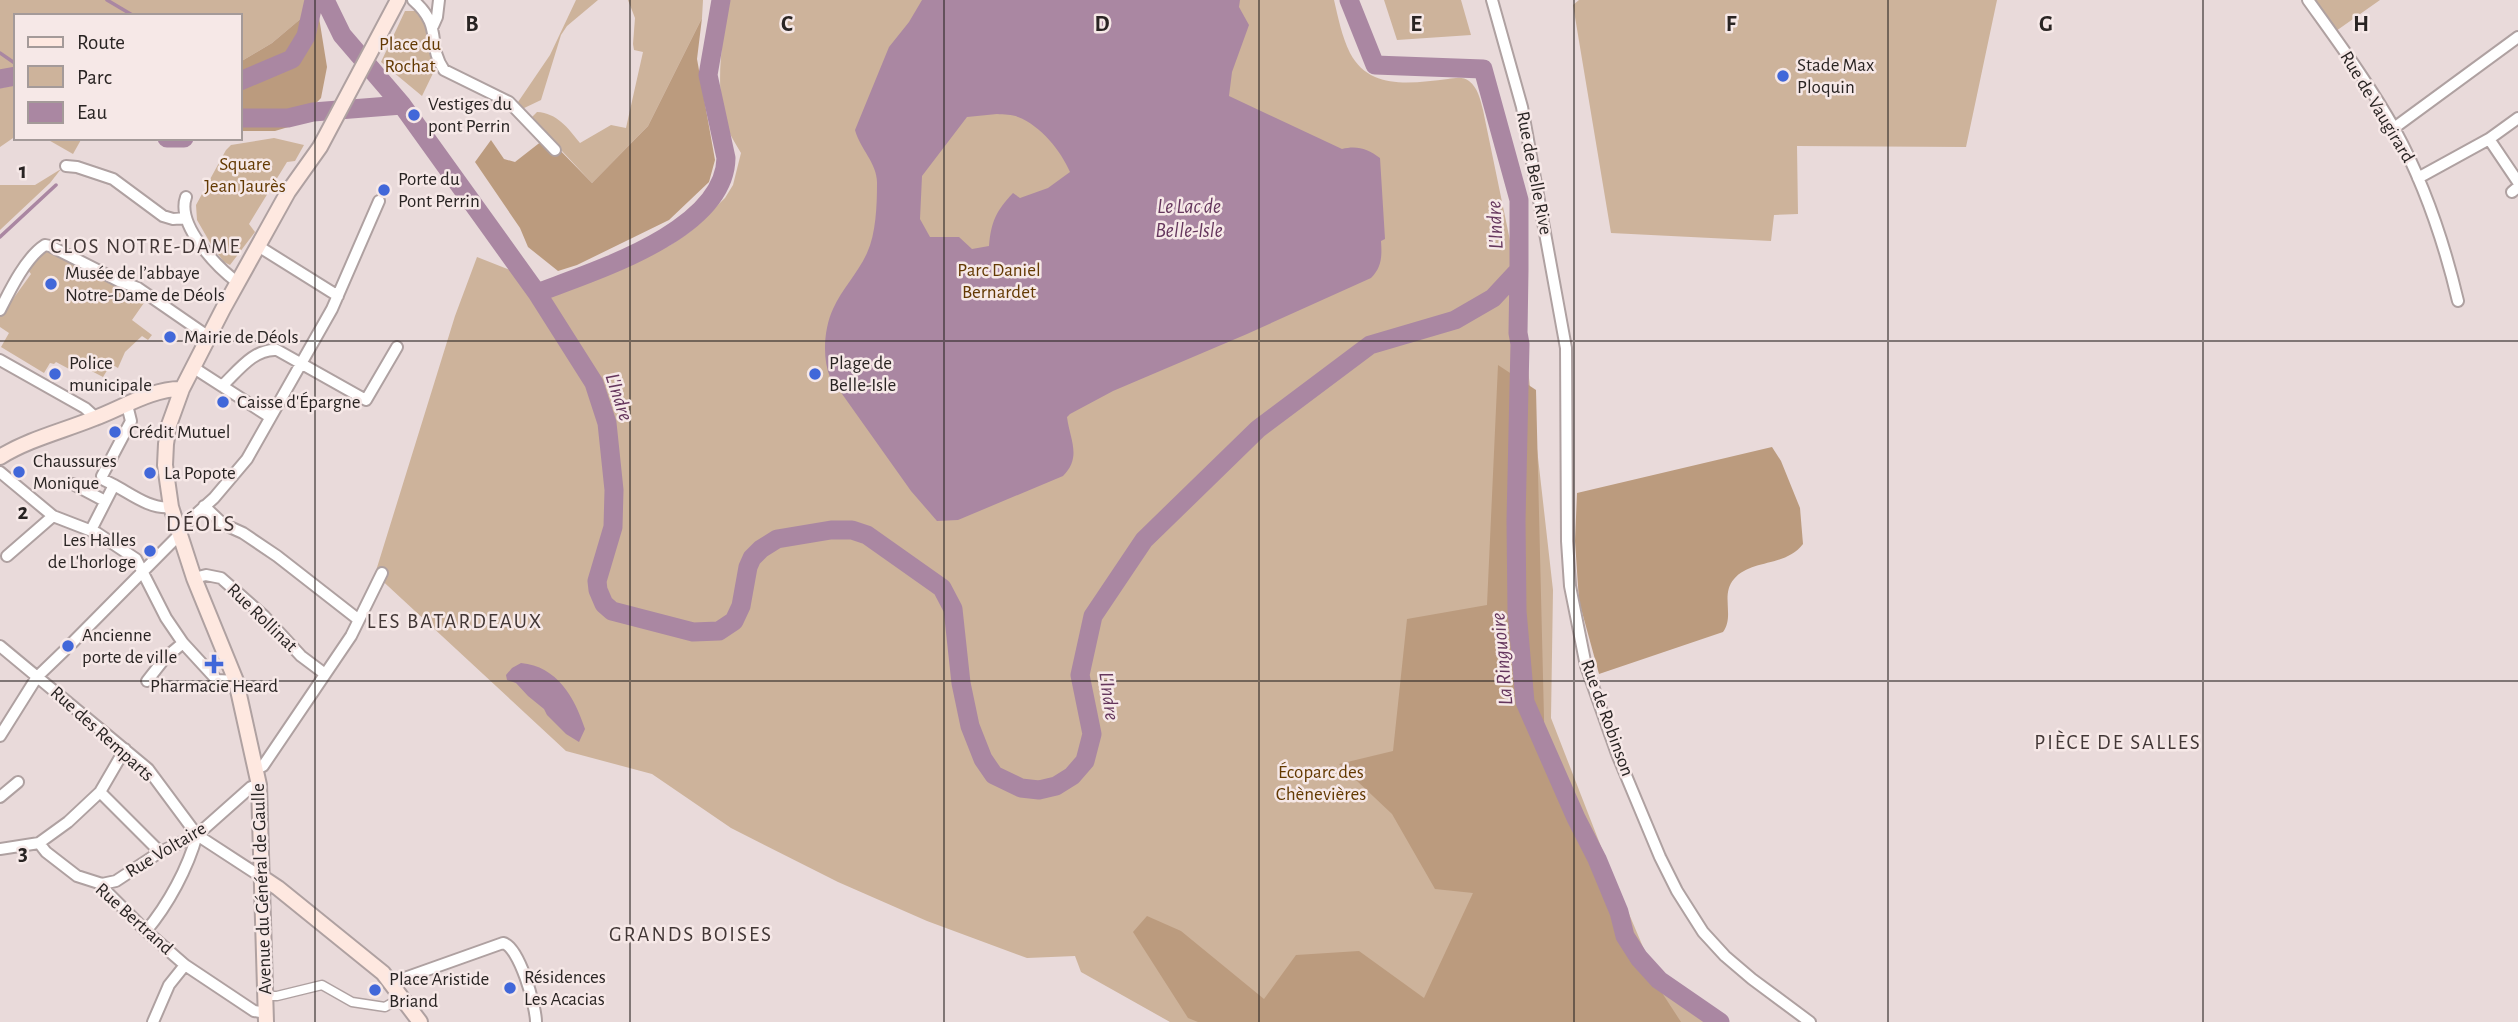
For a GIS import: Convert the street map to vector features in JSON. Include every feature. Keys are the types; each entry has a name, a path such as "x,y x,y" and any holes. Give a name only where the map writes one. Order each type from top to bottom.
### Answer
{"main road":[{"name":"Avenue du Général de Gaulle","path":"266,1017 260,785 236,681 194,578 171,507 165,464 166,444 169,425 182,389 237,282 288,192 320,147 398,0"},
{"path":"0,457 26,444 165,390 182,389"},
{"path":"263,878 379,970 421,1022"}],"street":[{"path":"413,0 425,11 433,26 435,48 444,70 509,103 555,150"},
{"path":"433,26 439,0"},
{"name":"Rue de Belle Rive","path":"1492,0 1522,107 1566,348"},
{"name":"Rue de Vaugirard","path":"2308,0 2394,128 2418,178 2450,267 2458,301"},
{"path":"2394,128 2518,37"},
{"path":"2418,178 2490,139 2518,118"},
{"path":"2490,139 2516,187"},
{"path":"66,166 113,179 163,216 180,220 186,218"},
{"path":"186,197 186,218 209,256 237,282"},
{"path":"0,736 37,677 145,572 178,531 247,459 338,296 379,201"},
{"path":"0,310 12,285 32,259 41,248 50,246 138,288 209,337"},
{"path":"258,246 338,296"},
{"path":"222,386 258,352 267,349 277,350 366,400 397,347"},
{"name":"Rue de Robinson","path":"1566,348 1567,541 1570,586 1586,666 1601,709 1660,857 1677,891 1703,932 1752,979 1810,1022"},
{"path":"0,360 85,408 96,418"},
{"path":"194,368 270,417"},
{"path":"127,405 131,421 102,476 104,480 153,506 163,509 171,507"},
{"path":"0,472 53,516 91,530 136,559 145,572 166,618 183,643 217,680 236,681"},
{"path":"73,484 105,501"},
{"path":"91,530 114,485"},
{"path":"204,506 223,524 243,533 277,556 359,620"},
{"path":"7,556 53,516"},
{"path":"256,769 263,766 268,759 351,636 382,573"},
{"name":"Rue Rollinat","path":"194,578 206,575 221,578 264,616 301,656 325,674"},
{"path":"147,681 165,657 183,643"},
{"name":"Rue des Remparts","path":"0,646 148,769 197,835 263,878"},
{"path":"0,849 39,843 68,822 100,792 125,749"},
{"path":"0,797 18,782"},
{"name":"Rue Voltaire","path":"102,884 116,881 160,852 197,835 251,787 260,785"},
{"path":"100,792 160,852"},
{"path":"146,931 158,917 192,852 197,835"},
{"name":"Rue Bertrand","path":"39,843 46,852 77,876 102,884 146,931 185,965 266,1017"},
{"path":"265,996 277,996 322,985 352,1002 385,1007 397,991 399,980 503,943 513,949 524,975 536,1022"},
{"path":"153,1022 169,985 185,965"}],"green space":[{"path":"0,0 323,0 272,43 242,61 242,14 14,14 14,79 0,82"},
{"path":"576,0 598,0 567,26 561,35 541,100 520,110 516,105 550,55"},
{"path":"628,0 703,0 702,18 648,126 592,183 531,118 537,112 556,118 580,143 611,125 626,128 643,52 634,50 635,18"},
{"path":"729,0 1334,0 1342,34 1350,53 1369,74 1393,82 1459,78 1467,79 1472,84 1483,110 1513,255 1510,268 1518,281 1553,590 1551,718 1607,862 1660,987 1705,1022 1170,1022 1081,972 1075,956 1027,958 927,921 838,882 731,828 652,774 566,751 375,574 455,316 477,257 563,291 568,285 593,272 669,246 691,231 725,198 733,185 741,153 727,128 721,97 722,47"},
{"path":"1384,0 1461,0 1471,35 1397,40"},
{"name":"Stade Max Ploquin","path":"1579,0 1997,0 1966,147 1797,146 1798,214 1774,215 1771,241 1611,233 1573,5"},
{"path":"2314,0 2380,0 2336,31"},
{"name":"Place du Rochat","path":"405,11 415,11 427,26 437,65 422,96 381,62"},
{"path":"14,85 14,137 0,147 0,88"},
{"name":"Square Jean Jaurès","path":"274,138 304,145 295,161 287,162 249,224 255,232 230,265 224,262 212,246 197,220 196,205 231,145"},
{"path":"48,140 81,140 73,154"},
{"path":"61,169 50,183 0,230 0,185 35,185"},
{"path":"49,250 146,300 132,320 152,335 148,340 142,336 125,352 118,368 111,364 103,377 76,363 71,370 56,362 50,363 44,373 1,347 9,333 0,327 0,317 31,274 28,270"}],"shaded area":[{"path":"317,5 327,67 321,98 295,125 275,131 242,131 242,61 272,43"},
{"path":"702,18 697,59 715,160 709,182 669,220 577,265 558,271 528,247 520,228 475,162 491,140 504,159 515,162 547,137 592,183 648,126"},
{"path":"1498,365 1536,390 1545,759 1655,982 1681,1022 1198,1022 1188,1018 1133,932 1147,916 1181,931 1264,999 1296,955 1359,951 1424,998 1473,893 1435,889 1392,814 1339,764 1393,751 1407,619 1487,605"},
{"path":"1772,447 1781,461 1800,508 1803,544 1787,556 1750,568 1734,579 1728,592 1728,619 1723,632 1599,674 1579,601 1575,541 1577,493"}],"water":[{"name":"Le Lac de Belle-Isle","path":"922,0 1240,0 1239,7 1249,25 1232,72 1229,96 1342,149 1362,149 1380,158 1385,239 1381,241 1377,270 1371,278 1113,391 1070,414 1067,417 1073,455 1069,469 1063,476 958,520 937,521 911,491 830,377 825,352 830,317 867,253 875,219 877,177 855,130 889,47","holes":["1000,114 1016,116 1035,126 1056,148 1070,172 1048,188 1020,198 1013,193 995,217 989,246 972,249 959,237 930,237 920,219 922,176 967,117"]},
{"path":"521,663 545,670 563,685 576,706 585,729 579,742 566,734 516,683 507,680 506,675"}],"waterway":[{"path":"107,0 131,14"},
{"path":"242,80 292,59 306,36 314,0"},
{"name":"L'Indre","path":"325,0 342,35 402,105 537,293 594,383 607,423 614,490 613,527 597,581 604,604 612,611 693,632 719,631 734,621 741,606 748,567 761,549 777,539 831,530 852,530 867,535 942,588 953,609 961,683 970,726 983,759 994,775 1021,788 1039,790 1056,786 1072,776 1085,761 1092,734 1080,675 1093,616 1144,540 1258,429 1370,345 1455,320 1493,298 1519,270 1519,200 1483,69 1375,65 1349,0"},
{"name":"L'Indre","path":"537,293 622,260 652,245 681,227 704,207 720,184 726,158 708,75 721,0"},
{"path":"0,53 14,63"},
{"path":"0,79 14,76"},
{"path":"242,118 288,118 313,112 402,105"},
{"path":"0,237 56,185"},
{"name":"La Ringuoire","path":"1519,270 1517,611 1525,702 1597,859 1619,912 1625,936 1639,958 1659,980 1720,1022"}],"place":[{"name":"Stade Max Ploquin","path":"1783,76"},
{"name":"Vestiges du pont Perrin","path":"414,115"},
{"name":"Porte du Pont Perrin","path":"384,190"},
{"name":"Musée de l’abbaye Notre-Dame de Déols","path":"51,284"},
{"name":"Mairie de Déols","path":"170,337"},
{"name":"Police municipale","path":"55,374"},
{"name":"Plage de Belle-Isle","path":"815,374"},
{"name":"Caisse d'Épargne","path":"223,402"},
{"name":"Crédit Mutuel","path":"115,432"},
{"name":"Chaussures Monique","path":"19,472"},
{"name":"La Popote","path":"150,473"},
{"name":"Les Halles de L'horloge","path":"150,551"},
{"name":"Ancienne porte de ville","path":"68,646"},
{"name":"Pharmacie Heard","path":"214,664"},
{"name":"Résidences Les Acacias","path":"510,988"},
{"name":"Place Aristide Briand","path":"375,990"}],"district":[{"name":"CLOS NOTRE-DAME","path":"146,246"},
{"name":"DÉOLS","path":"201,524"},
{"name":"LES BATARDEAUX","path":"455,621"},
{"name":"PIÈCE DE SALLES","path":"2118,742"},
{"name":"GRANDS BOISES","path":"691,934"}],"park label":[{"name":"Parc Daniel Bernardet","path":"999,281"},
{"name":"Écoparc des Chènevières","path":"1321,783"}]}
